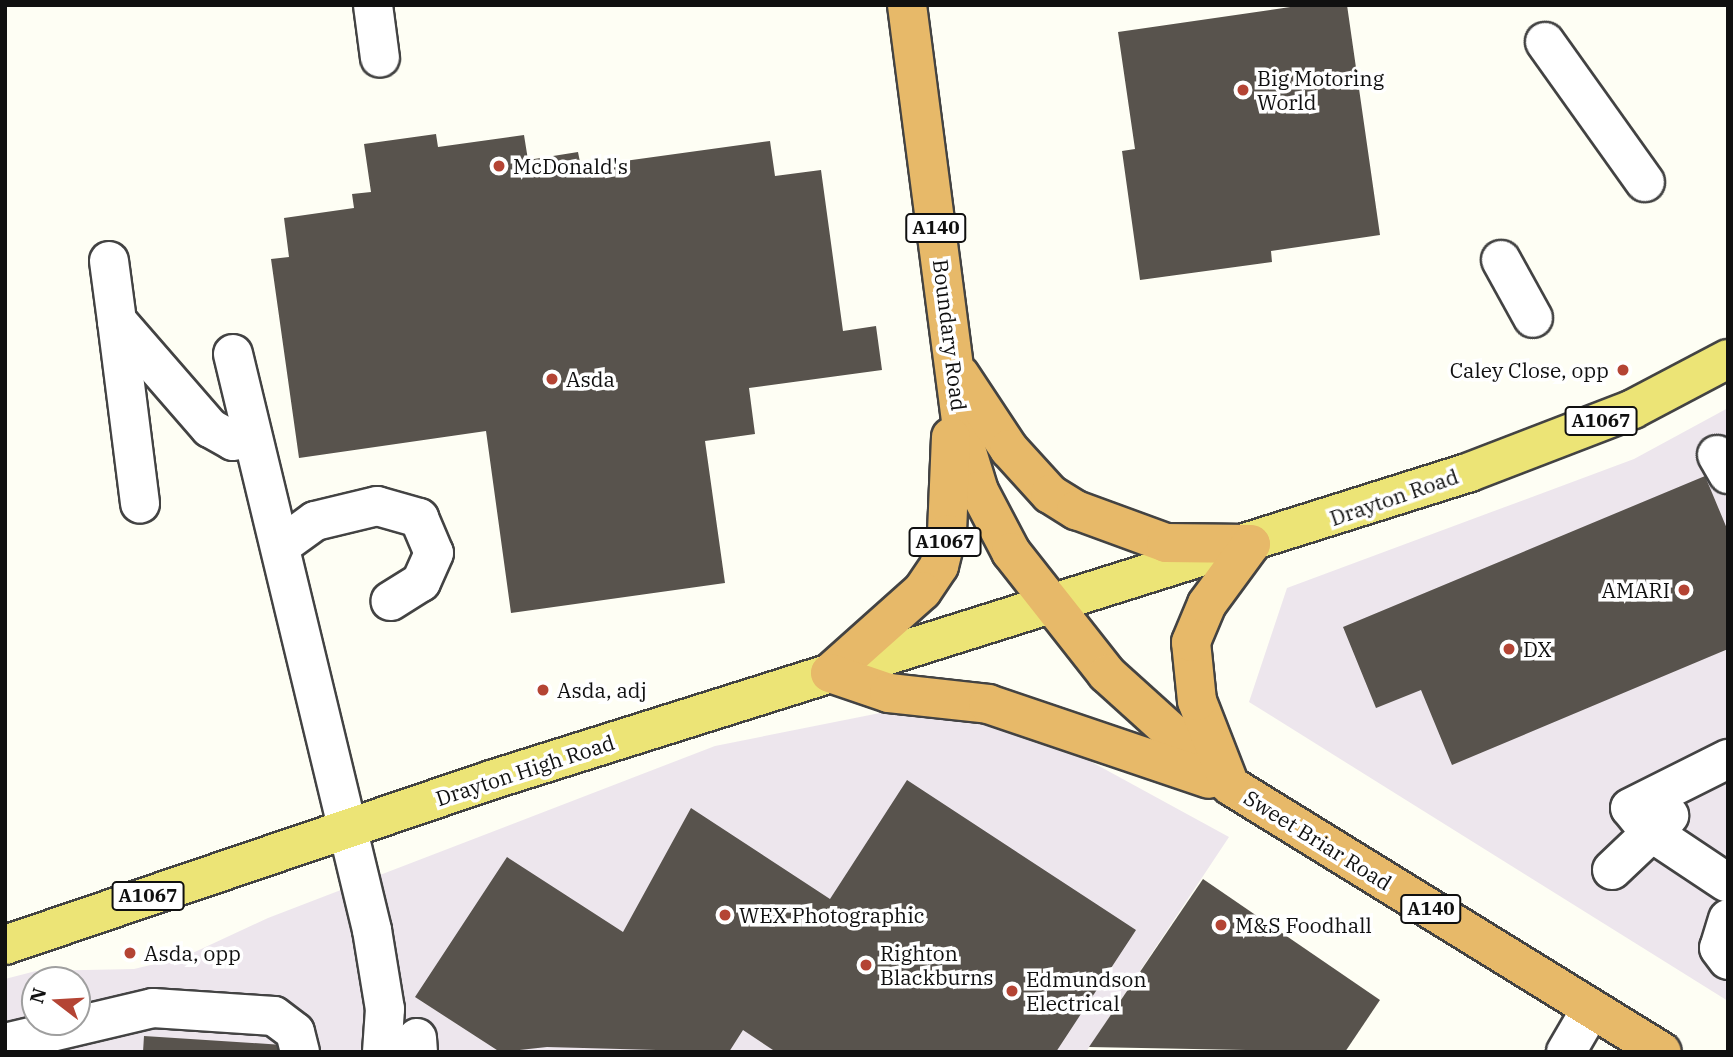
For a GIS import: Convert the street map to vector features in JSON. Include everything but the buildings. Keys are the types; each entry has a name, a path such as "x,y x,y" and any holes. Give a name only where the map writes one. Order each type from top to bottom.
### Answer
{"highway":[{"name":"Boundary Road","path":"907,5 953,363 979,491 1011,552 1048,602"},
{"name":"A140","path":"953,363 1009,449 1050,494 1076,510 1166,543 1251,544"},
{"name":"A1067","path":"830,673 922,591 939,566 947,534 953,363"},
{"path":"1231,786 1197,701 1191,642 1206,604 1251,544"},
{"name":"Sweet Briar Road","path":"1048,602 1141,708 1231,786 1662,1052"},
{"name":"A140","path":"830,673 889,693 988,704 1231,786"}],"main road":[{"name":"Drayton Road","path":"1048,602 1251,544 1471,472 1633,408 1728,359"},
{"name":"Drayton High Road","path":"5,945 346,827 1048,602"}],"street":[{"path":"373,5 380,58"},
{"path":"1545,42 1645,183"},
{"path":"1501,260 1532,318"},
{"path":"109,261 117,321 136,365 140,504"},
{"path":"233,354 252,438 282,545 379,968 382,1052"},
{"path":"136,365 222,438 252,438"},
{"path":"282,545 315,521 377,506 419,518 433,553 421,582 390,601"},
{"path":"1726,882 1648,830 1630,808 1728,759"},
{"path":"1612,870 1648,830 1728,780"},
{"path":"1728,919 1719,948 1728,960"},
{"path":"5,1043 153,1008 274,1016 295,1032 300,1052"},
{"path":"1566,1052 1591,1009"}],"shaded area":[{"path":"1728,408 1728,1001 1249,702 1287,588 1634,459"},
{"path":"885,712 960,715 1033,730 1229,837 1086,1052 5,1052 5,979 21,975 21,1036 91,1036 91,970 134,969 184,957 268,918 715,746"}],"place":[{"name":"Big Motoring World","path":"1243,90"},
{"name":"McDonald's","path":"499,166"},
{"name":"Caley Close, opp","path":"1623,370"},
{"name":"Asda","path":"552,379"},
{"name":"AMARI","path":"1684,590"},
{"name":"DX","path":"1509,649"},
{"name":"Asda, adj","path":"543,690"},
{"name":"WEX Photographic","path":"725,915"},
{"name":"M&S Foodhall","path":"1221,925"},
{"name":"Asda, opp","path":"130,953"},
{"name":"Righton Blackburns","path":"866,965"},
{"name":"Edmundson Electrical","path":"1012,991"}]}
